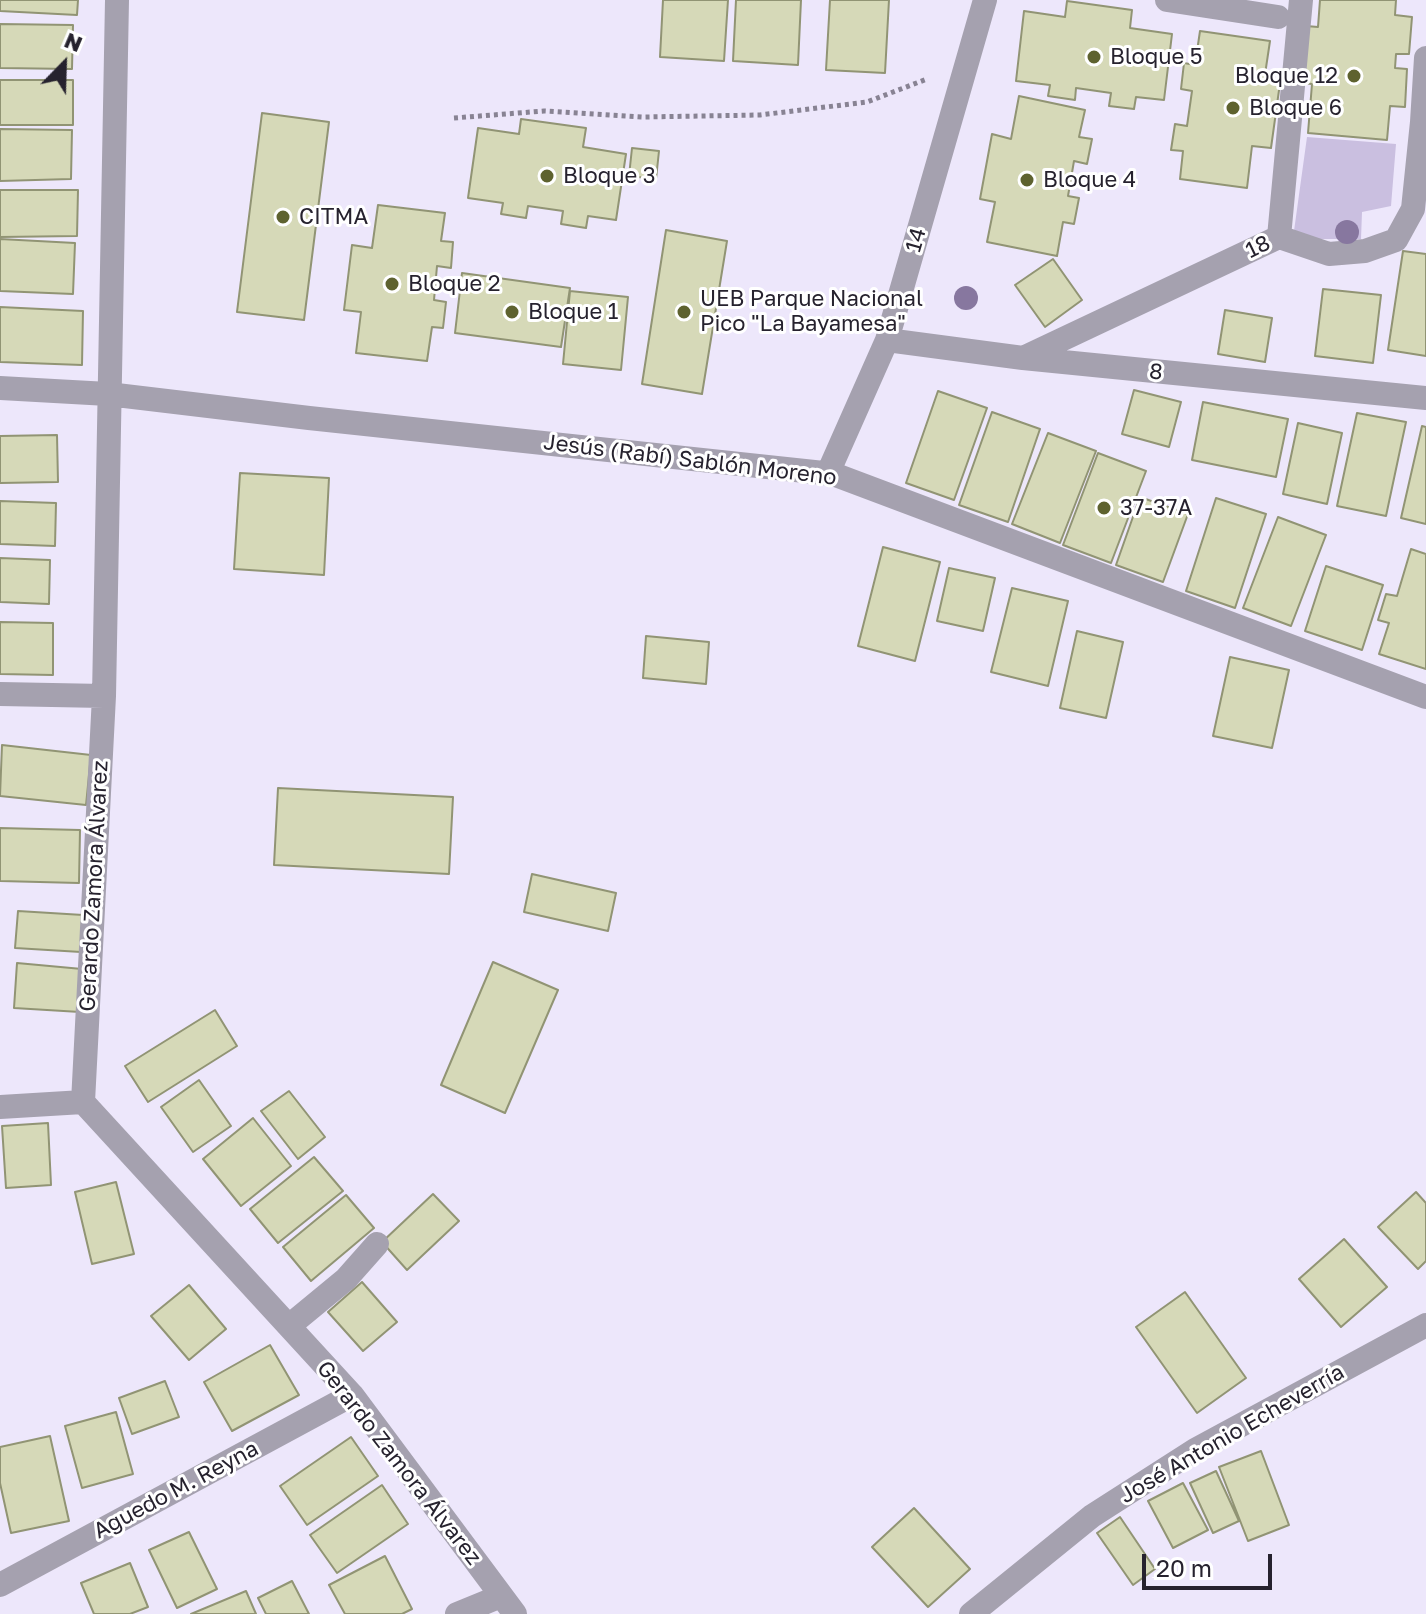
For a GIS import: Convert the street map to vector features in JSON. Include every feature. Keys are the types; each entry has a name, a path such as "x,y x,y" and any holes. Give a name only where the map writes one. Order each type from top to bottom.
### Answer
{"street":[{"name":"Gerardo Zamora Álvarez","path":"117,0 104,696 83,1102 352,1395 508,1605"},
{"name":"14","path":"828,473 887,340 985,0"},
{"path":"1167,0 1278,17"},
{"name":"18","path":"1023,358 1279,237 1301,0"},
{"path":"1279,237 1329,254 1365,251 1396,240 1413,209 1426,58"},
{"name":"8","path":"887,340 1023,358 1426,398"},
{"name":"Jesús (Rabí) Sablón Moreno","path":"0,388 108,394 828,473 1426,697"},
{"path":"0,694 104,696"},
{"path":"0,1107 83,1102"},
{"path":"289,1326 346,1279 377,1244"},
{"name":"José Antonio Echeverría","path":"971,1614 1092,1516 1182,1458 1426,1325"},
{"name":"Aguedo M. Reyna","path":"0,1585 352,1395"},
{"path":"457,1614 508,1605"}],"path":[{"path":"454,118 544,111 643,117 760,115 867,102 967,62"}],"shaded area":[{"path":"1307,137 1396,144 1391,206 1362,212 1361,239 1318,239 1294,231"}],"building":[{"path":"0,0 78,0 77,15 0,11"},
{"path":"663,0 728,0 724,61 660,57"},
{"path":"736,0 801,0 798,65 733,61"},
{"path":"830,0 889,0 885,73 826,70"},
{"name":"Bloque 12","path":"1320,0 1396,0 1395,15 1412,17 1409,54 1396,54 1395,68 1407,69 1405,107 1390,106 1387,140 1308,133 1312,84 1301,83 1306,26 1318,27"},
{"name":"Bloque 5","path":"1067,1 1132,10 1130,28 1172,34 1164,100 1136,97 1134,109 1109,106 1111,93 1076,88 1075,100 1048,96 1050,85 1016,81 1024,11 1065,17"},
{"path":"0,24 73,25 72,69 0,68"},
{"name":"Bloque 6","path":"1200,31 1270,41 1264,81 1280,83 1271,148 1252,146 1247,188 1180,179 1183,151 1171,150 1175,124 1187,126 1192,91 1181,89 1184,63 1195,65"},
{"path":"0,80 73,80 73,125 0,125"},
{"name":"Bloque 4","path":"1019,96 1085,110 1079,137 1092,139 1087,164 1074,161 1068,196 1079,198 1074,224 1063,222 1057,256 987,242 995,202 980,199 992,134 1011,139"},
{"name":"CITMA","path":"262,113 329,122 304,320 237,312"},
{"name":"Bloque 3","path":"521,119 586,128 583,147 626,154 616,220 588,216 586,228 561,224 563,211 528,206 526,218 501,214 503,203 468,198 478,128 519,134"},
{"path":"0,129 72,130 71,179 0,181"},
{"path":"632,148 659,151 656,179 629,176"},
{"path":"0,190 78,190 77,236 0,237"},
{"name":"Bloque 2","path":"378,205 445,213 441,241 453,242 451,268 437,266 434,300 446,302 443,328 432,327 427,361 356,353 361,312 344,310 352,245 372,248"},
{"name":"UEB Parque Nacional Pico \"La Bayamesa\"","path":"666,230 727,241 702,394 642,384"},
{"path":"0,239 75,243 73,294 0,291"},
{"path":"1403,251 1426,254 1426,356 1388,350"},
{"path":"1053,259 1082,300 1045,327 1015,285"},
{"name":"Bloque 1","path":"462,273 570,288 561,347 455,333"},
{"path":"1323,289 1381,295 1373,363 1315,356"},
{"path":"570,291 628,297 621,370 563,364"},
{"path":"0,307 83,311 82,365 0,362"},
{"path":"1225,310 1272,318 1265,362 1218,354"},
{"path":"1134,390 1181,402 1169,447 1122,434"},
{"path":"938,391 987,408 954,500 906,483"},
{"path":"1203,402 1288,419 1276,477 1192,460"},
{"path":"992,412 1040,429 1008,522 959,505"},
{"path":"1357,413 1406,422 1386,516 1337,506"},
{"path":"1298,423 1342,433 1327,504 1283,494"},
{"path":"1422,426 1426,427 1426,524 1401,518"},
{"path":"1048,433 1096,451 1060,543 1012,524"},
{"path":"57,435 58,482 0,483 0,436"},
{"name":"37-37A","path":"1098,453 1146,471 1111,563 1063,545"},
{"path":"240,473 329,478 324,575 234,569"},
{"path":"1140,497 1188,514 1163,582 1116,565"},
{"path":"1216,498 1266,514 1235,608 1186,591"},
{"path":"0,501 56,503 55,546 0,544"},
{"path":"1278,517 1326,535 1291,626 1243,608"},
{"path":"883,547 940,562 915,661 858,646"},
{"path":"1411,549 1426,554 1426,669 1379,654 1389,623 1378,620 1386,594 1397,596"},
{"path":"0,558 50,560 49,604 0,602"},
{"path":"1326,566 1383,585 1362,650 1305,631"},
{"path":"949,568 995,578 983,631 937,621"},
{"path":"1012,588 1068,601 1048,686 991,672"},
{"path":"0,622 53,623 53,675 0,674"},
{"path":"1077,631 1123,642 1106,718 1060,708"},
{"path":"646,636 709,642 706,684 643,678"},
{"path":"1230,657 1289,670 1272,748 1213,736"},
{"path":"2,745 91,755 86,805 0,796"},
{"path":"278,788 453,797 449,874 274,865"},
{"path":"0,828 80,830 79,883 0,881"},
{"path":"532,874 616,893 608,931 524,912"},
{"path":"18,911 83,915 81,952 15,948"},
{"path":"493,962 558,990 505,1113 441,1085"},
{"path":"17,963 82,969 80,1012 14,1008"},
{"path":"215,1010 237,1046 148,1102 125,1066"},
{"path":"199,1080 231,1126 193,1152 161,1107"},
{"path":"289,1091 325,1137 298,1159 261,1111"},
{"path":"253,1118 291,1166 241,1206 203,1159"},
{"path":"48,1123 51,1185 6,1188 2,1126"},
{"path":"314,1157 343,1191 278,1243 250,1209"},
{"path":"116,1182 134,1254 92,1264 75,1192"},
{"path":"1416,1192 1426,1203 1426,1261 1418,1269 1378,1227"},
{"path":"433,1194 459,1221 407,1270 382,1242"},
{"path":"346,1195 374,1228 311,1281 283,1247"},
{"path":"1344,1239 1387,1287 1341,1327 1299,1279"},
{"path":"362,1282 397,1322 363,1351 328,1312"},
{"path":"189,1285 226,1329 189,1360 151,1316"},
{"path":"1185,1292 1246,1378 1197,1413 1136,1327"},
{"path":"270,1345 299,1395 232,1431 204,1382"},
{"path":"165,1381 179,1417 132,1434 119,1398"},
{"path":"116,1412 133,1474 82,1488 65,1426"},
{"path":"50,1436 69,1521 11,1533 0,1483 0,1447"},
{"path":"351,1437 378,1476 307,1525 280,1486"},
{"path":"1261,1451 1289,1525 1248,1541 1219,1467"},
{"path":"1216,1471 1239,1521 1213,1533 1190,1483"},
{"path":"1183,1483 1208,1530 1173,1548 1148,1501"},
{"path":"382,1485 408,1524 337,1573 310,1535"},
{"path":"914,1508 970,1569 928,1607 872,1547"},
{"path":"1120,1517 1155,1569 1133,1585 1097,1533"},
{"path":"189,1532 217,1589 177,1608 149,1550"},
{"path":"385,1556 412,1609 402,1614 345,1614 329,1585"},
{"path":"130,1563 148,1607 130,1614 94,1614 81,1583"},
{"path":"292,1581 309,1614 266,1614 258,1598"},
{"path":"246,1591 256,1614 191,1614"}],"place":[{"name":"Bloque 5","path":"1094,57"},
{"name":"Bloque 12","path":"1354,76"},
{"name":"Bloque 6","path":"1233,108"},
{"name":"Bloque 3","path":"547,176"},
{"name":"Bloque 4","path":"1027,180"},
{"name":"CITMA","path":"283,217"},
{"name":"Bloque 2","path":"392,284"},
{"name":"Bloque 1","path":"512,312"},
{"name":"UEB Parque Nacional Pico \"La Bayamesa\"","path":"684,312"},
{"name":"37-37A","path":"1104,508"}]}
